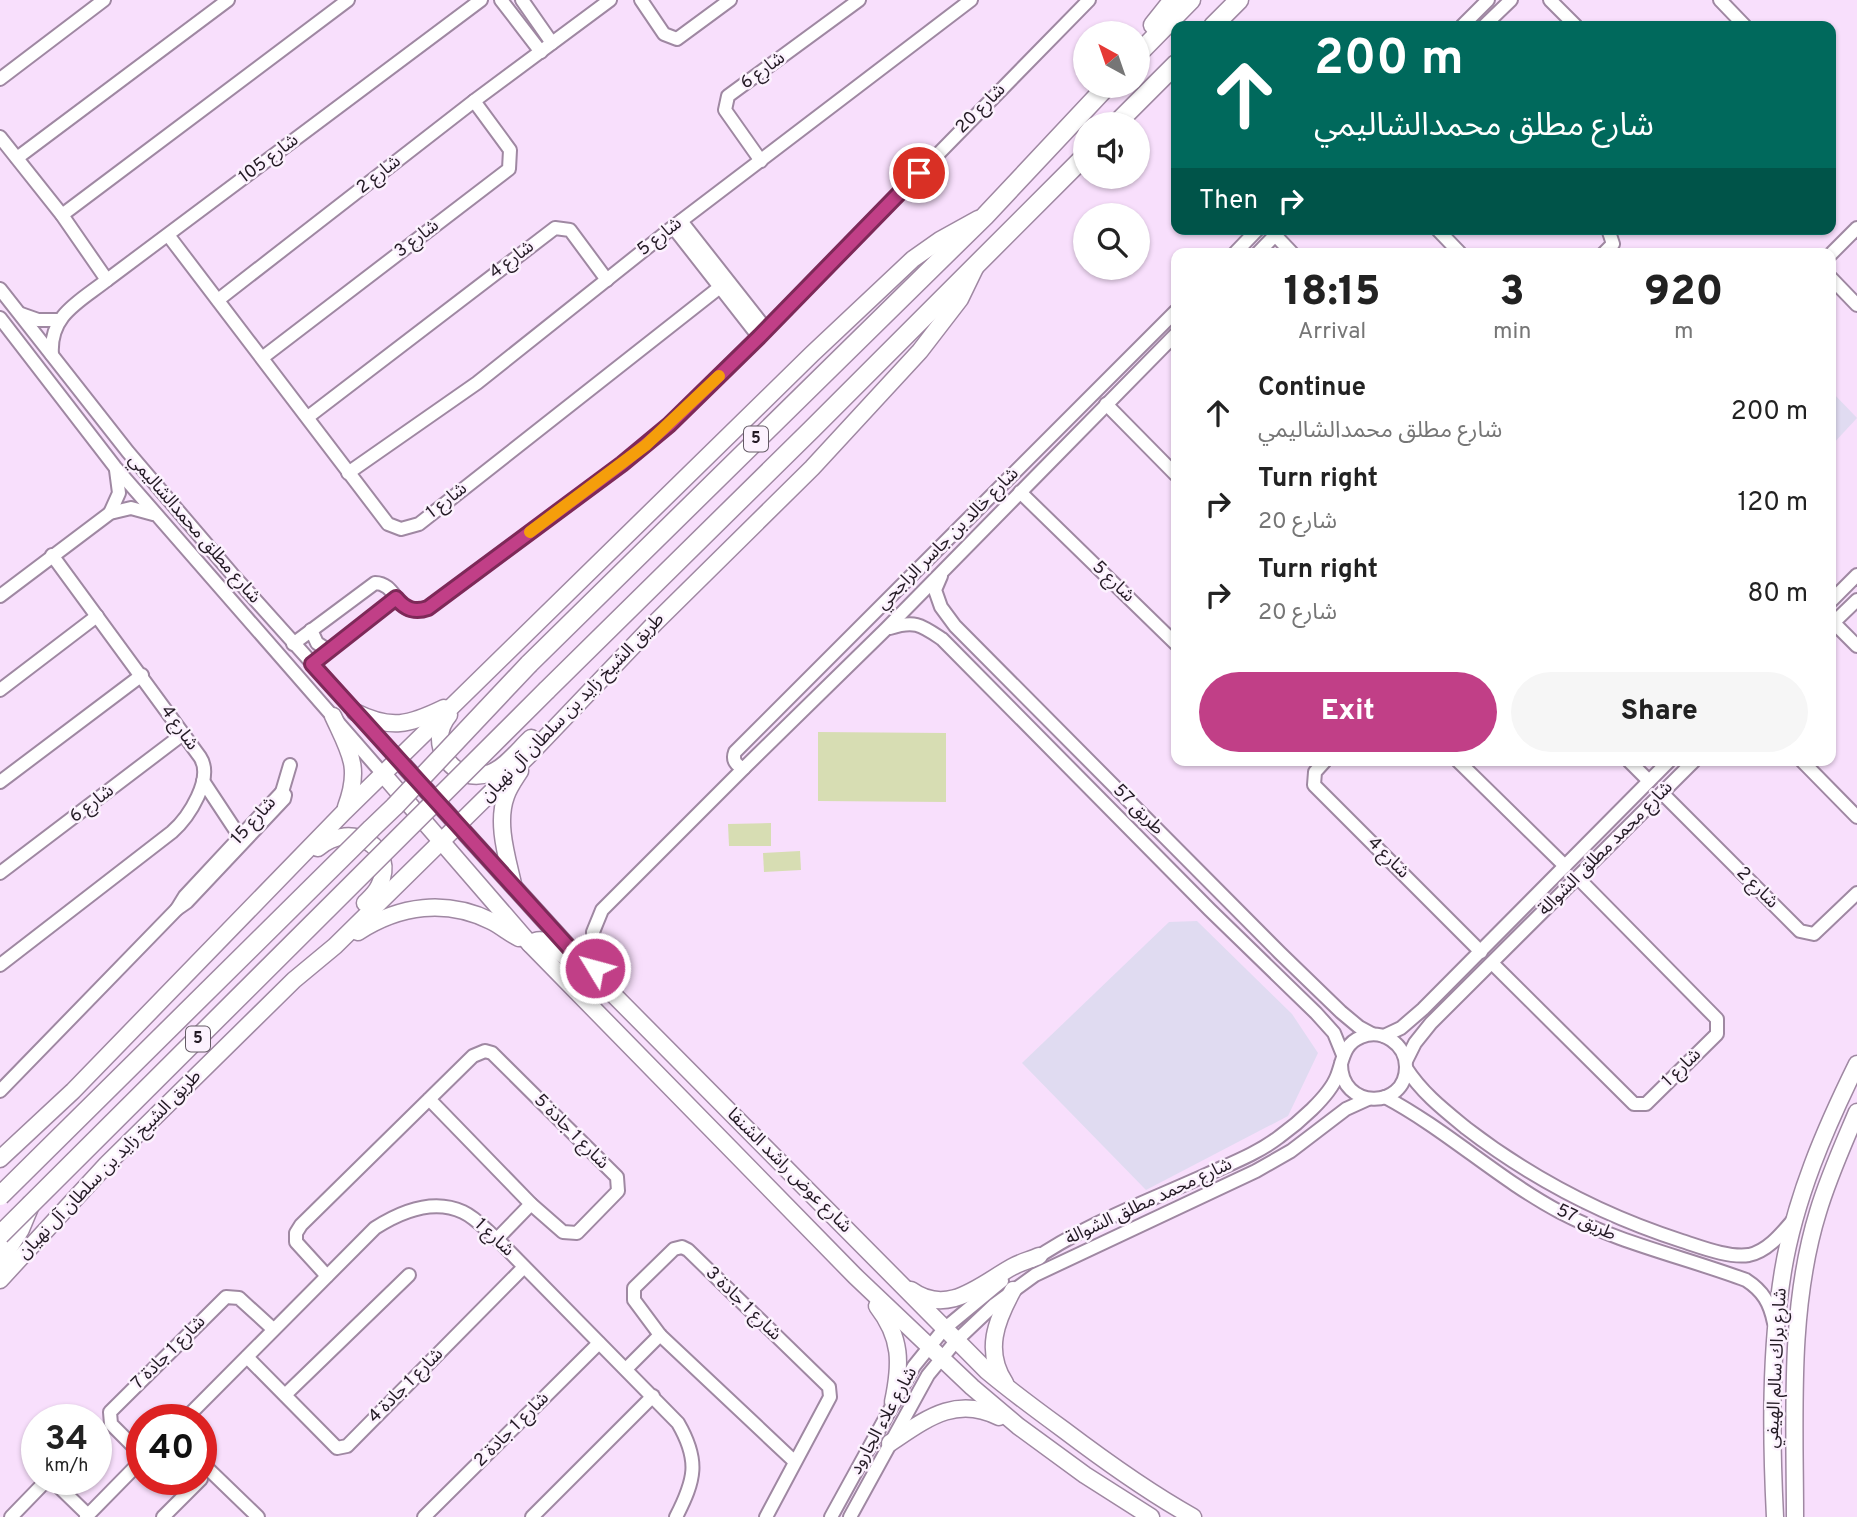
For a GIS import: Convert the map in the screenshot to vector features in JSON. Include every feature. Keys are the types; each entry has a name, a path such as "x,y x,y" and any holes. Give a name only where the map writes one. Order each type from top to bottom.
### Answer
{"highway":[{"path":"1150,34 1173,0"},
{"path":"1150,40 1191,0"},
{"path":"1218,21 1239,0"},
{"path":"1128,112 1171,69"},
{"name":"5","path":"0,1195 395,806 529,664 985,216 1096,98"},
{"name":"طريق الشيخ زايد بن سلطان آل نهيان","path":"0,1235 1073,168"},
{"path":"0,1260 20,1229 30,1205"}],"main road":[{"path":"0,1159 73,1091 456,702 913,259 940,240 985,216"},
{"name":"طريق الشيخ زايد بن سلطان آل نهيان","path":"0,1280 107,1164 295,980 335,946 530,754 656,621 812,468 900,374 960,299 976,267"},
{"path":"593,569 446,718 440,732 440,746 451,766 467,775 477,776 496,771 656,621"},
{"path":"355,712 373,721 394,724 414,722 456,702"},
{"path":"334,716 355,775 344,813"},
{"path":"513,887 503,812 506,795 530,754"},
{"name":"شارع عوض راشد الشنفا","path":"398,760 587,968 899,1280 950,1335 1013,1394 1102,1459 1166,1502 1194,1517"},
{"name":"شارع عوض راشد الشنفا","path":"383,774 530,944 855,1276 1018,1426 1085,1475 1151,1517"},
{"path":"233,926 327,841 340,835 350,835 369,842 382,860 380,886 295,980"},
{"path":"335,946 393,913 432,906 460,910 491,921 530,944 537,939 544,939 565,959 587,968"},
{"name":"شارع براك سالم الهيفي","path":"1774,1517 1772,1457 1776,1336 1784,1269 1818,1145 1857,1064"},
{"name":"شارع براك سالم الهيفي","path":"1795,1517 1795,1392 1801,1301 1817,1214 1857,1112"},
{"path":"731,1149 732,1141 739,1137 744,1138 808,1198 832,1214"},
{"path":"899,1280 924,1297 955,1299 977,1290 1014,1265 1039,1256"},
{"path":"855,1276 888,1320 894,1335 900,1371 893,1402"},
{"path":"1013,1290 998,1318 993,1345 997,1367 1013,1394"},
{"path":"890,1443 943,1410 984,1409 1018,1426"}],"street":[{"path":"0,79 104,0"},
{"path":"17,158 228,0"},
{"path":"62,215 348,0"},
{"name":"شارع 105","path":"58,320 107,280 481,0"},
{"path":"501,0 541,52"},
{"path":"522,0 552,43"},
{"name":"شارع 2","path":"218,300 474,101 610,0"},
{"path":"641,0 664,34 677,39 730,0"},
{"name":"شارع 6","path":"761,161 725,110 728,96 859,0"},
{"name":"شارع 5","path":"348,473 477,383 677,224 971,0"},
{"name":"شارع 20","path":"293,644 375,583 385,585 402,606 423,610 646,445 691,405 1090,0"},
{"path":"1467,21 1488,0"},
{"path":"1489,21 1511,0"},
{"path":"1550,0 1571,21"},
{"path":"1720,0 1740,21"},
{"name":"شارع 3","path":"262,358 509,169 510,150 474,101"},
{"path":"0,136 62,215 107,280"},
{"path":"677,224 762,333"},
{"path":"677,224 720,286 762,333"},
{"name":"شارع 4","path":"308,417 555,228 570,230 607,280"},
{"path":"1836,249 1857,228"},
{"name":"شارع 1","path":"169,235 388,524 401,529 419,524 720,286"},
{"path":"1240,248 1252,235"},
{"path":"1262,248 1275,235"},
{"path":"1443,235 1455,248"},
{"path":"1836,283 1857,305"},
{"name":"شارع مطلق محمدالشاليمي","path":"0,289 128,452 232,575 398,760"},
{"path":"19,313 38,320 58,320 52,337 52,355"},
{"name":"شارع خالد بن جاسر الراجحي","path":"744,768 735,762 735,752 1171,316"},
{"name":"شارع مطلق محمدالشاليمي","path":"0,318 115,467 383,774"},
{"name":"شارع خالد بن جاسر الراجحي","path":"587,968 595,965 593,932 602,910 886,629 1171,339"},
{"path":"1106,404 1171,470"},
{"path":"110,513 118,493 119,483 115,467"},
{"name":"شارع 5","path":"1020,492 1171,639"},
{"path":"0,596 110,513 131,508 156,515"},
{"name":"شارع 4","path":"52,555 203,761 204,781 240,837"},
{"name":"طريق 57","path":"944,568 935,590 941,607 955,626 1341,1012 1359,1027 1378,1035"},
{"path":"218,585 227,585 232,575"},
{"path":"1836,596 1857,575"},
{"path":"312,664 396,598"},
{"path":"1836,621 1857,600"},
{"path":"0,690 97,615"},
{"name":"طريق 57","path":"886,629 905,623 921,625 942,639 1334,1033 1342,1059"},
{"path":"942,639 942,630 946,626 955,626"},
{"path":"1836,628 1857,646"},
{"path":"311,630 317,643 328,651"},
{"path":"0,782 142,675"},
{"name":"شارع 6","path":"0,873 183,734"},
{"path":"282,793 290,765"},
{"name":"شارع 4","path":"1320,766 1315,772 1314,785 1481,951"},
{"path":"1463,766 1565,866"},
{"path":"1634,766 1649,781"},
{"name":"شارع محمد مطلق الشوالة","path":"1378,1035 1401,1028 1664,766"},
{"name":"شارع محمد مطلق الشوالة","path":"1406,1065 1415,1043 1431,1023 1689,766"},
{"path":"1807,766 1857,817"},
{"path":"0,965 172,832 188,814 204,781"},
{"name":"شارع 15","path":"0,1091 177,909 187,902 285,795 282,793 240,837 185,896 177,909"},
{"name":"شارع 2","path":"1662,793 1800,931 1814,934 1857,892"},
{"name":"شارع 1","path":"1492,963 1634,1104 1646,1104 1717,1034 1717,1019 1578,878"},
{"path":"1267,965 1275,964 1280,953"},
{"path":"1282,979 1284,972 1294,966"},
{"path":"1378,1035 1398,1045 1406,1065 1400,1086 1385,1097 1368,1099 1347,1087 1342,1075 1342,1059 1356,1039 1378,1035"},
{"name":"شارع 1 جادة 5","path":"327,1276 296,1242 296,1233 301,1225 429,1099 473,1056 485,1051 492,1054 617,1177 618,1191 577,1233 563,1232 531,1204 429,1099"},
{"name":"شارع محمد مطلق الشوالة","path":"950,1335 985,1293 1039,1256 1066,1240 1218,1170 1274,1141 1294,1125 1329,1089 1337,1078 1342,1059"},
{"name":"طريق 57","path":"1406,1065 1415,1082 1433,1100 1482,1140 1524,1169 1569,1194 1663,1235 1737,1255 1751,1255 1779,1236 1797,1217"},
{"name":"طريق 57","path":"1385,1097 1429,1123 1507,1181 1561,1213 1630,1243 1746,1280 1758,1287 1772,1311 1776,1336"},
{"name":"شارع محمد مطلق الشوالة","path":"950,1335 1035,1275 1197,1200 1291,1151 1346,1109 1368,1099"},
{"path":"1197,1200 1193,1192 1196,1188 1264,1154 1274,1141"},
{"path":"1561,1213 1569,1203 1569,1194"},
{"path":"497,1239 531,1204"},
{"name":"شارع 1","path":"200,1404 375,1228 393,1216 411,1210 431,1207 457,1210 477,1221 497,1239 678,1423 689,1443 692,1479 676,1517"},
{"name":"شارع 1 جادة 3","path":"766,1517 830,1397 828,1387 688,1250 682,1247 674,1250 634,1288 634,1300 660,1335 795,1462"},
{"name":"شارع 1 جادة 4","path":"247,1357 337,1448 347,1446 524,1267"},
{"path":"285,1395 409,1275"},
{"name":"شارع 1 جادة 7","path":"126,1439 111,1424 110,1412 226,1297 239,1298 273,1329"},
{"path":"626,1369 660,1335"},
{"name":"شارع علاء الجارود","path":"831,1517 914,1366 935,1351 950,1335"},
{"name":"شارع 1 جادة 2","path":"424,1517 599,1343"},
{"name":"شارع علاء الجارود","path":"850,1517 928,1375 935,1351"},
{"path":"532,1517 653,1396"},
{"path":"11,1517 43,1484 54,1482 87,1516 126,1476"},
{"path":"217,1483 258,1517"},
{"path":"163,1517 183,1495"}],"shaded area":[{"path":"1836,396 1857,418 1836,441"},
{"path":"1197,921 1292,1014 1318,1053 1288,1116 1146,1190 1022,1063 1169,922"}],"green space":[{"path":"818,732 946,733 946,802 818,801"},
{"path":"771,823 771,846 729,846 728,824"},
{"path":"800,851 801,870 764,872 763,853"}],"slow traffic":[{"path":"530,532 646,445 719,376"}],"route":[{"path":"595,968 592,973 312,664 396,598 407,609 428,608 646,445 759,337 919,173"}]}
